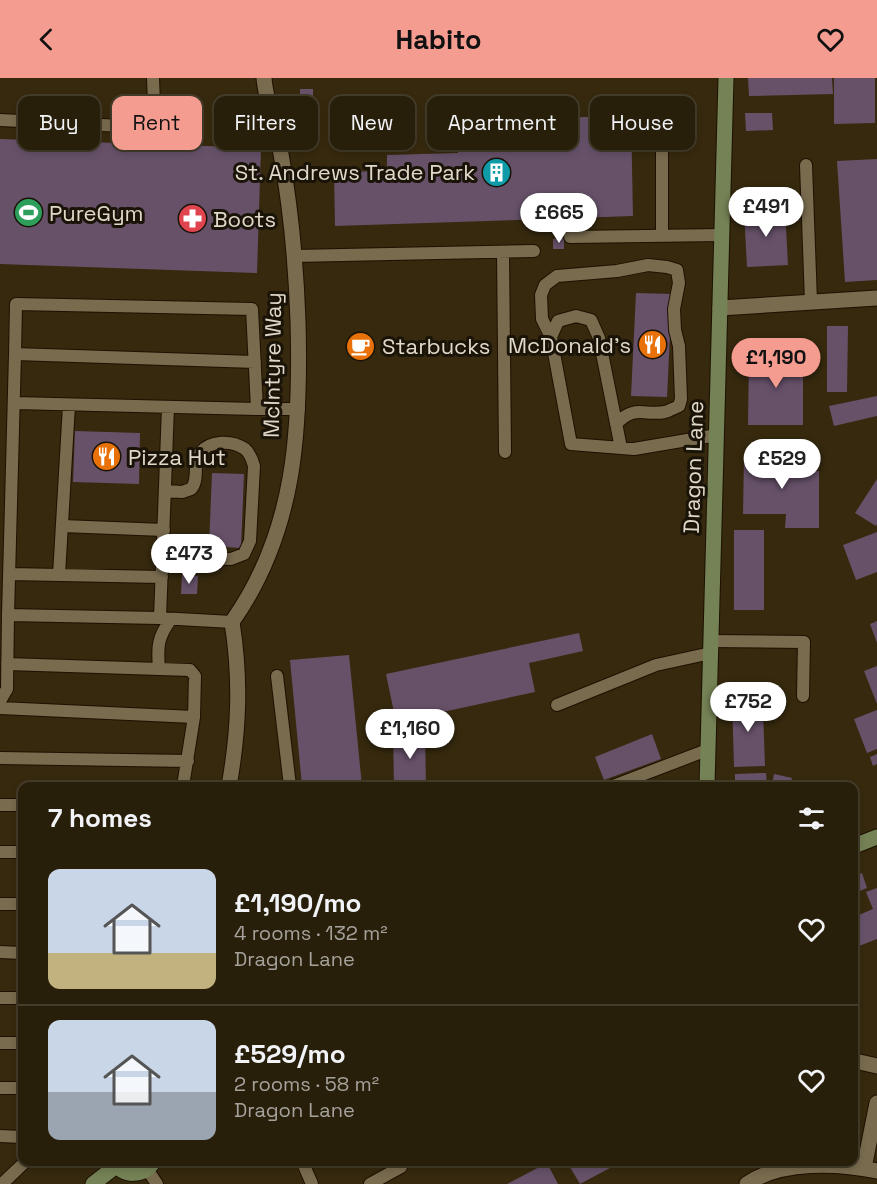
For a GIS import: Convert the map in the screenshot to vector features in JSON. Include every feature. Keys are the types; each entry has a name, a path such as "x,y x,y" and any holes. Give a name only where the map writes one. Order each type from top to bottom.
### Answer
{"street":[{"name":"McIntyre Way","path":"232,622 251,596 282,518 290,480 299,409 299,353 294,256 281,154 264,78"},
{"name":"Dragon Lane","path":"707,782 726,78"},
{"path":"720,308 877,298"},
{"path":"229,782 238,713 238,661 232,622"},
{"path":"858,844 877,837"},
{"path":"858,1062 877,1066"},
{"path":"851,1166 870,1170 877,1103"},
{"path":"93,1184 111,1166"},
{"path":"117,1166 131,1174 140,1173 150,1166"},
{"path":"747,1184 756,1178 800,1166"}],"lane":[{"path":"0,120 123,126 140,122 147,120 154,104 153,78"},
{"path":"662,150 662,235"},
{"path":"806,165 810,302"},
{"path":"570,237 722,235"},
{"path":"294,256 534,251"},
{"path":"503,252 505,452"},
{"path":"616,424 637,411 664,412 679,406 681,399 680,346 675,330 674,309 679,283 677,270 668,267 648,265 617,271 557,276 544,285 541,295 542,319 551,338 571,444 634,449 717,435"},
{"path":"0,701 7,688 16,304 252,309 257,409"},
{"path":"551,338 558,321 576,316 591,320 599,338 621,448"},
{"path":"15,354 255,362"},
{"path":"15,403 299,409"},
{"path":"59,575 69,405"},
{"path":"159,668 158,647 166,618 162,557 168,407"},
{"path":"162,557 231,559 244,554 250,541 254,466 245,449 232,443 212,443 197,457 196,479 191,489 182,492 165,491"},
{"path":"62,526 164,530"},
{"path":"9,574 162,577"},
{"path":"8,615 166,618 232,622"},
{"path":"557,705 656,664 711,647 804,642 803,696"},
{"path":"7,664 190,670 195,676 194,717 184,782"},
{"path":"277,676 290,782"},
{"path":"0,708 194,717"},
{"path":"623,782 707,750"},
{"path":"0,758 188,761"},
{"path":"0,805 18,805"},
{"path":"0,852 18,852"},
{"path":"0,904 18,904"},
{"path":"0,952 18,952"},
{"path":"0,998 18,998"},
{"path":"0,1043 18,1043"},
{"path":"0,1088 18,1088"},
{"path":"0,1136 18,1137"},
{"path":"2,1184 21,1166"},
{"path":"151,1166 157,1184"},
{"path":"304,1166 312,1184"},
{"path":"370,1184 401,1167"}],"building":[{"path":"748,78 832,78 833,94 749,96"},
{"path":"834,78 875,78 875,123 834,124"},
{"path":"300,89 313,89 313,96 300,96"},
{"path":"745,113 772,113 773,130 746,131"},
{"name":"St. Andrews Trade Park","path":"578,117 590,117 590,150 632,150 633,216 335,226 334,172 387,171 387,155 458,153 458,150 578,150"},
{"path":"0,139 18,140 18,150 100,150 100,142 112,143 112,150 202,150 202,146 214,146 214,150 261,150 257,273 0,264"},
{"path":"877,159 877,280 845,282 837,161"},
{"path":"785,209 788,265 747,267 744,211"},
{"path":"564,238 564,249 553,249 553,239"},
{"name":"McDonald's","path":"636,293 672,294 667,397 631,396"},
{"path":"827,326 848,326 847,392 827,392"},
{"path":"749,352 803,353 803,425 748,425"},
{"path":"877,396 877,416 834,426 829,406"},
{"name":"Pizza Hut","path":"75,431 140,433 139,484 73,482"},
{"path":"744,457 802,457 802,471 819,471 819,528 785,528 786,514 743,514"},
{"path":"212,473 244,474 241,548 209,546"},
{"path":"877,479 877,524 876,526 855,513"},
{"path":"734,530 764,530 764,610 734,610"},
{"path":"877,532 877,572 856,580 843,545"},
{"path":"182,575 198,576 197,594 181,594"},
{"path":"877,621 877,643 870,624"},
{"path":"579,633 583,651 529,663 535,692 396,722 386,674"},
{"path":"349,655 362,782 302,782 290,660"},
{"path":"877,666 877,704 864,671"},
{"path":"757,696 758,711 763,710 765,766 734,767 732,697"},
{"path":"877,710 877,749 867,753 854,719"},
{"path":"425,733 426,782 394,782 393,734"},
{"path":"652,734 661,759 604,780 595,757"},
{"path":"877,754 877,764 873,766 870,757"},
{"path":"766,773 767,782 735,782 735,774"},
{"path":"774,774 792,778 791,782 772,782"},
{"path":"862,873 867,888 858,892 858,874"},
{"path":"877,888 877,939 858,946 858,915 873,909 866,892"},
{"path":"541,1166 549,1166 558,1184 507,1184"},
{"path":"569,1166 614,1166 580,1184"}],"place":[{"name":"St. Andrews Trade Park","path":"496,172"},
{"name":"PureGym","path":"28,213"},
{"name":"Boots","path":"192,219"},
{"name":"McDonald's","path":"652,345"},
{"name":"Starbucks","path":"361,346"},
{"name":"Pizza Hut","path":"107,457"}]}
